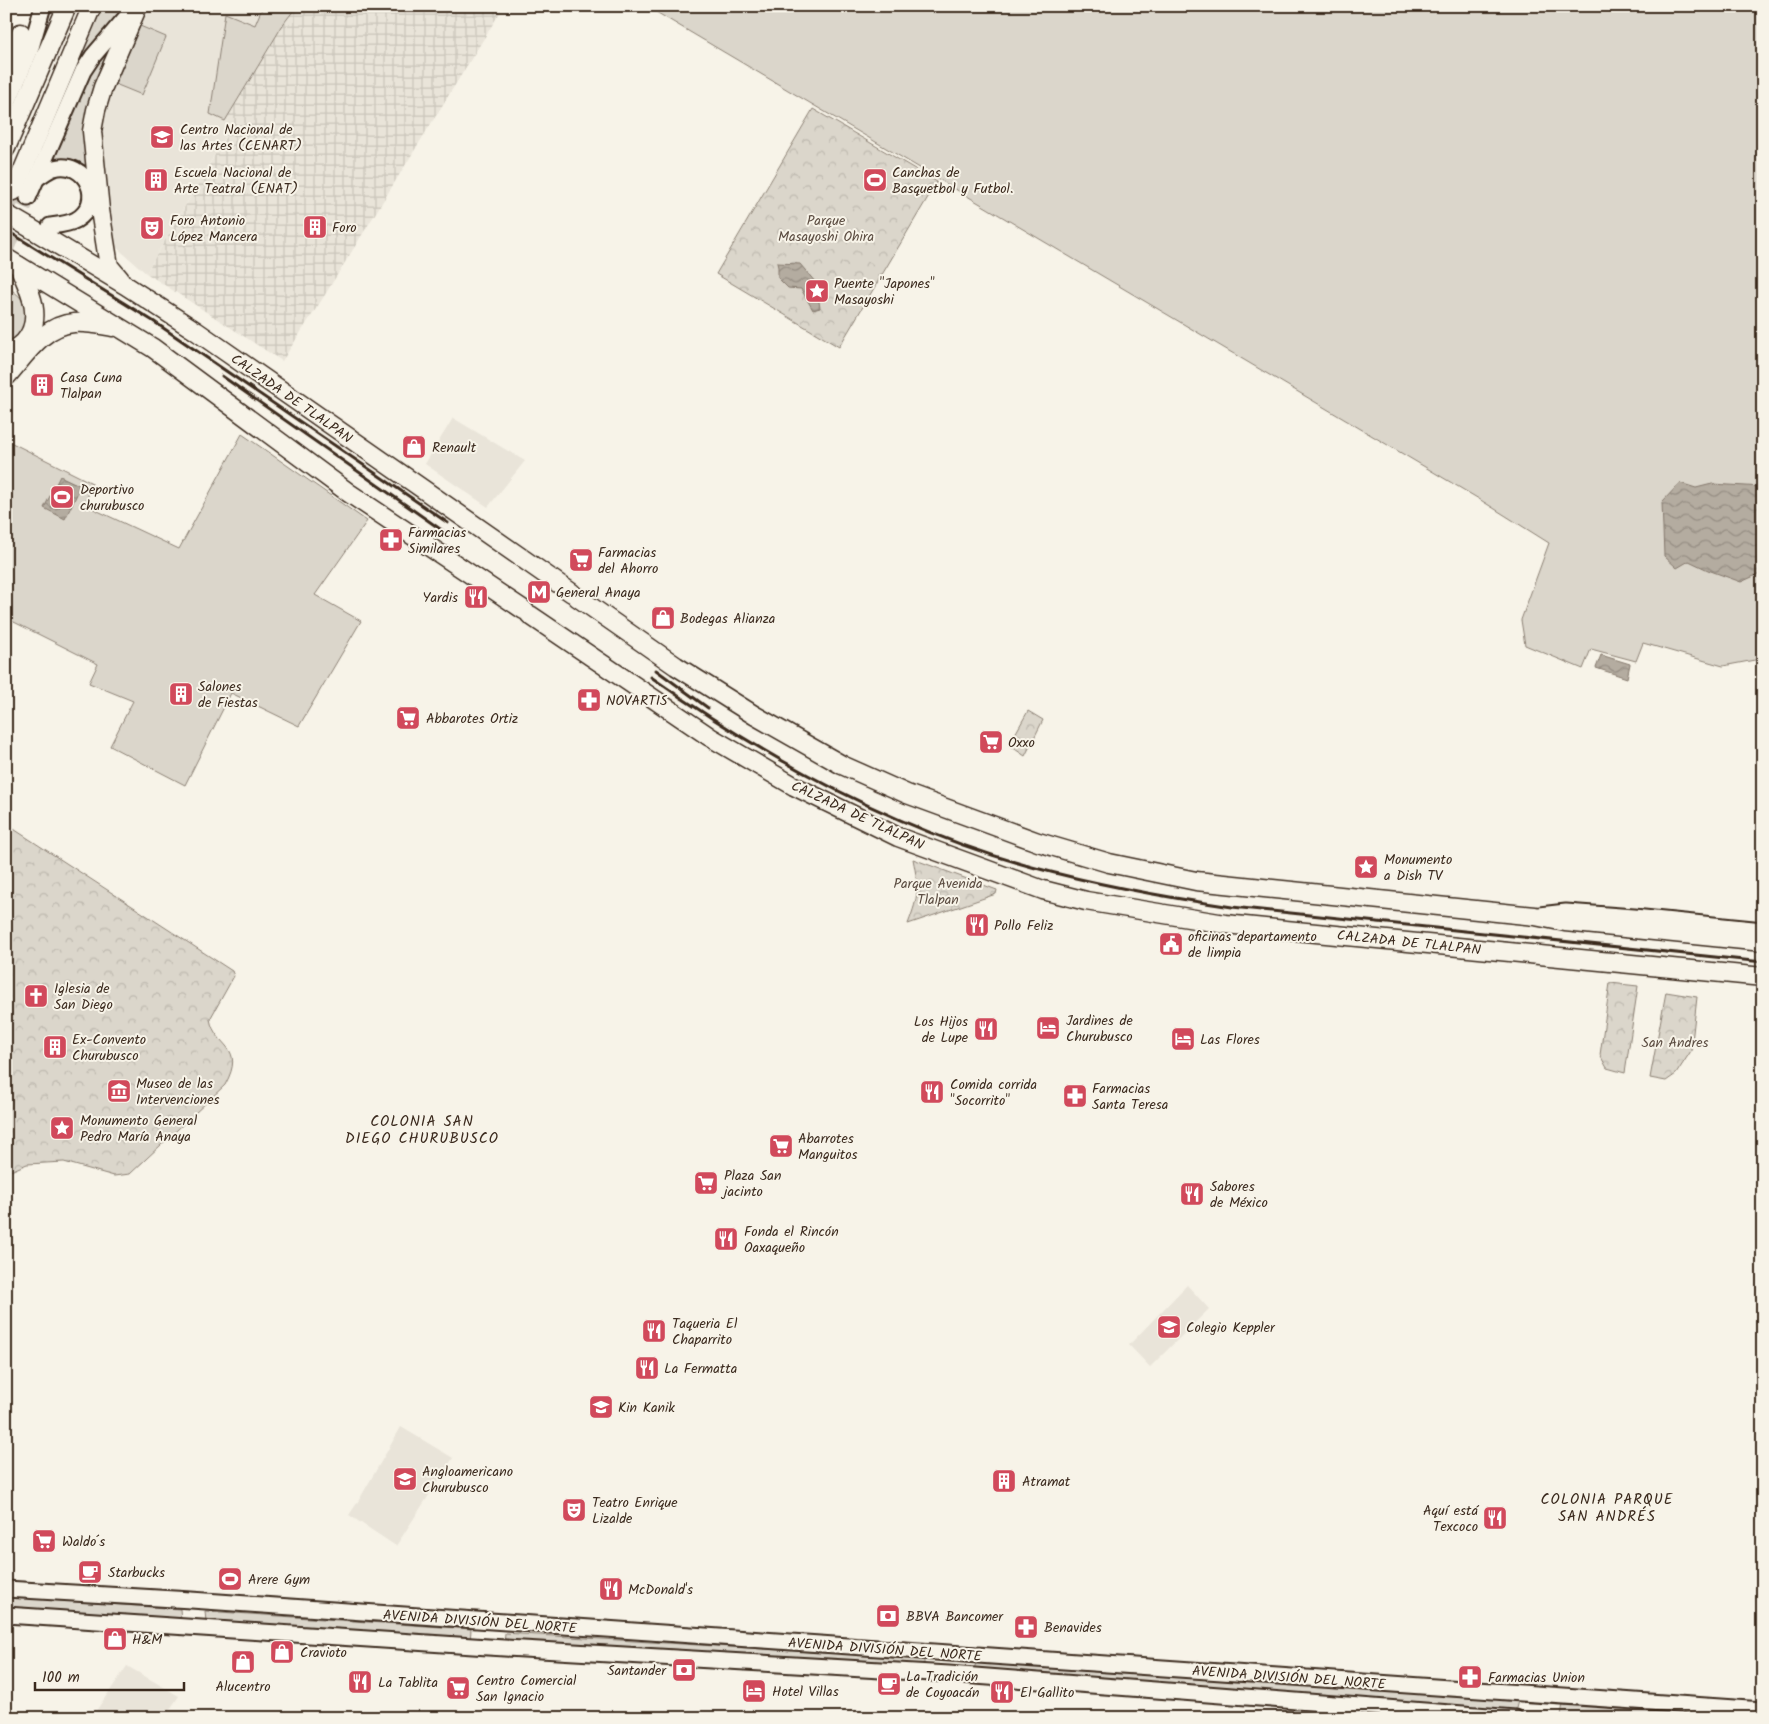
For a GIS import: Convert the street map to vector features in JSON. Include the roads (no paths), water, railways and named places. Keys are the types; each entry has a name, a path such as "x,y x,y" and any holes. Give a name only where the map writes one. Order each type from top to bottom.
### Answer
{"highway":[{"path":"6,148 67,6"},
{"path":"21,194 92,6"},
{"path":"125,285 109,266 100,210 92,131 103,87 137,6"},
{"path":"6,67 10,62 21,33"},
{"name":"CALZADA DE TLALPAN","path":"6,214 125,285 204,336 684,671 754,715 842,765 907,794 1038,842 1109,863 1196,881 1763,942"},
{"path":"6,352 22,345 30,335 33,325 34,304 13,262"},
{"name":"CALZADA DE TLALPAN","path":"13,262 153,348 349,493 710,737 794,786 898,837 1043,890 1086,901 1225,924 1763,977"},
{"path":"6,377 43,335 56,327 75,322 121,328"}],"main road":[{"path":"6,107 30,51 43,6"},
{"path":"37,178 83,71 93,56 137,6"},
{"path":"21,194 37,178 53,168 68,168 79,173 88,182 90,201 80,217 69,223 50,226"},
{"name":"CALZADA DE TLALPAN","path":"1535,916 1566,912 1649,918 1763,930"},
{"name":"AVENIDA DIVISIÓN DEL NORTE","path":"6,1589 191,1600 1763,1710"},
{"name":"AVENIDA DIVISIÓN DEL NORTE","path":"6,1615 488,1647 950,1674 1515,1718"}],"water":[{"path":"777,263 800,264 816,283 820,308 813,310 801,289 788,288 778,278"},
{"name":"Deportivo churubusco","path":"60,476 81,486 65,519 44,508"},
{"path":"1680,483 1696,488 1712,484 1763,487 1763,552 1760,557 1763,562 1763,572 1741,582 1689,561 1677,568 1664,556 1662,502"},
{"path":"1601,655 1630,664 1627,678 1596,668"}],"tunnel":[{"path":"6,209 14,191"},
{"path":"6,250 28,198"}],"railway":[{"path":"6,230 153,321 448,523"},
{"path":"222,376 443,531"},
{"path":"656,670 708,708"},
{"path":"651,677 740,736 833,789 931,833 1032,867 1131,890 1232,907 1763,962"}],"place":[{"name":"Centro Nacional de las Artes (CENART)","path":"162,137"},
{"name":"Escuela Nacional de Arte Teatral (ENAT)","path":"156,180"},
{"name":"Canchas de Basquetbol y Futbol.","path":"875,180"},
{"name":"Foro","path":"315,227"},
{"name":"Foro Antonio López Mancera","path":"152,228"},
{"name":"Puente \"Japones\" Masayoshi","path":"817,291"},
{"name":"Casa Cuna Tlalpan","path":"42,385"},
{"name":"Renault","path":"414,447"},
{"name":"Deportivo churubusco","path":"62,497"},
{"name":"Farmacias Similares","path":"391,540"},
{"name":"Farmacias del Ahorro","path":"581,560"},
{"name":"General Anaya","path":"539,592"},
{"name":"Yardis","path":"476,597"},
{"name":"Bodegas Alianza","path":"663,618"},
{"name":"Salones de Fiestas","path":"181,694"},
{"name":"NOVARTIS","path":"589,700"},
{"name":"Abbarotes Ortiz","path":"408,718"},
{"name":"Oxxo","path":"991,742"},
{"name":"Monumento a Dish TV","path":"1366,867"},
{"name":"Pollo Feliz","path":"977,925"},
{"name":"oficinas departamento de limpia","path":"1171,944"},
{"name":"Iglesia de San Diego","path":"36,996"},
{"name":"Jardines de Churubusco","path":"1048,1028"},
{"name":"Los Hijos de Lupe","path":"986,1029"},
{"name":"Las Flores","path":"1183,1039"},
{"name":"Ex-Convento Churubusco","path":"55,1047"},
{"name":"Museo de las Intervenciones","path":"119,1091"},
{"name":"Comida corrida \"Socorrito\"","path":"932,1092"},
{"name":"Farmacias Santa Teresa","path":"1075,1096"},
{"name":"Monumento General Pedro María Anaya","path":"62,1128"},
{"name":"Abarrotes Manguitos","path":"781,1146"},
{"name":"Plaza San jacinto","path":"706,1183"},
{"name":"Sabores de México","path":"1192,1194"},
{"name":"Fonda el Rincón Oaxaqueño","path":"726,1239"},
{"name":"Colegio Keppler","path":"1169,1327"},
{"name":"Taqueria El Chaparrito","path":"654,1331"},
{"name":"La Fermatta","path":"647,1368"},
{"name":"Kin Kanik","path":"601,1407"},
{"name":"Angloamericano Churubusco","path":"405,1479"},
{"name":"Atramat","path":"1004,1481"},
{"name":"Teatro Enrique Lizalde","path":"574,1510"},
{"name":"Aquí está Texcoco","path":"1495,1518"},
{"name":"Waldo´s","path":"44,1541"},
{"name":"Starbucks","path":"90,1572"},
{"name":"Arere Gym","path":"230,1579"},
{"name":"McDonald's","path":"611,1589"},
{"name":"BBVA Bancomer","path":"888,1616"},
{"name":"Benavides","path":"1026,1627"},
{"name":"H&M","path":"115,1639"},
{"name":"Cravioto","path":"282,1652"},
{"name":"Alucentro","path":"243,1662"},
{"name":"Santander","path":"684,1670"},
{"name":"Farmacias Union","path":"1470,1677"},
{"name":"La Tablita","path":"360,1682"},
{"name":"La Tradición de Coyoacán","path":"889,1684"},
{"name":"Centro Comercial San Ignacio","path":"458,1688"},
{"name":"Hotel Villas","path":"754,1691"},
{"name":"El Gallito","path":"1002,1692"}],"district":[{"name":"COLONIA SAN DIEGO CHURUBUSCO","path":"422,1130"},
{"name":"COLONIA PARQUE SAN ANDRÉS","path":"1607,1508"}],"park label":[{"name":"Parque Masayoshi Ohira","path":"826,228"},
{"name":"Parque Avenida Tlalpan","path":"938,892"},
{"name":"San Andres","path":"1675,1042"}]}
